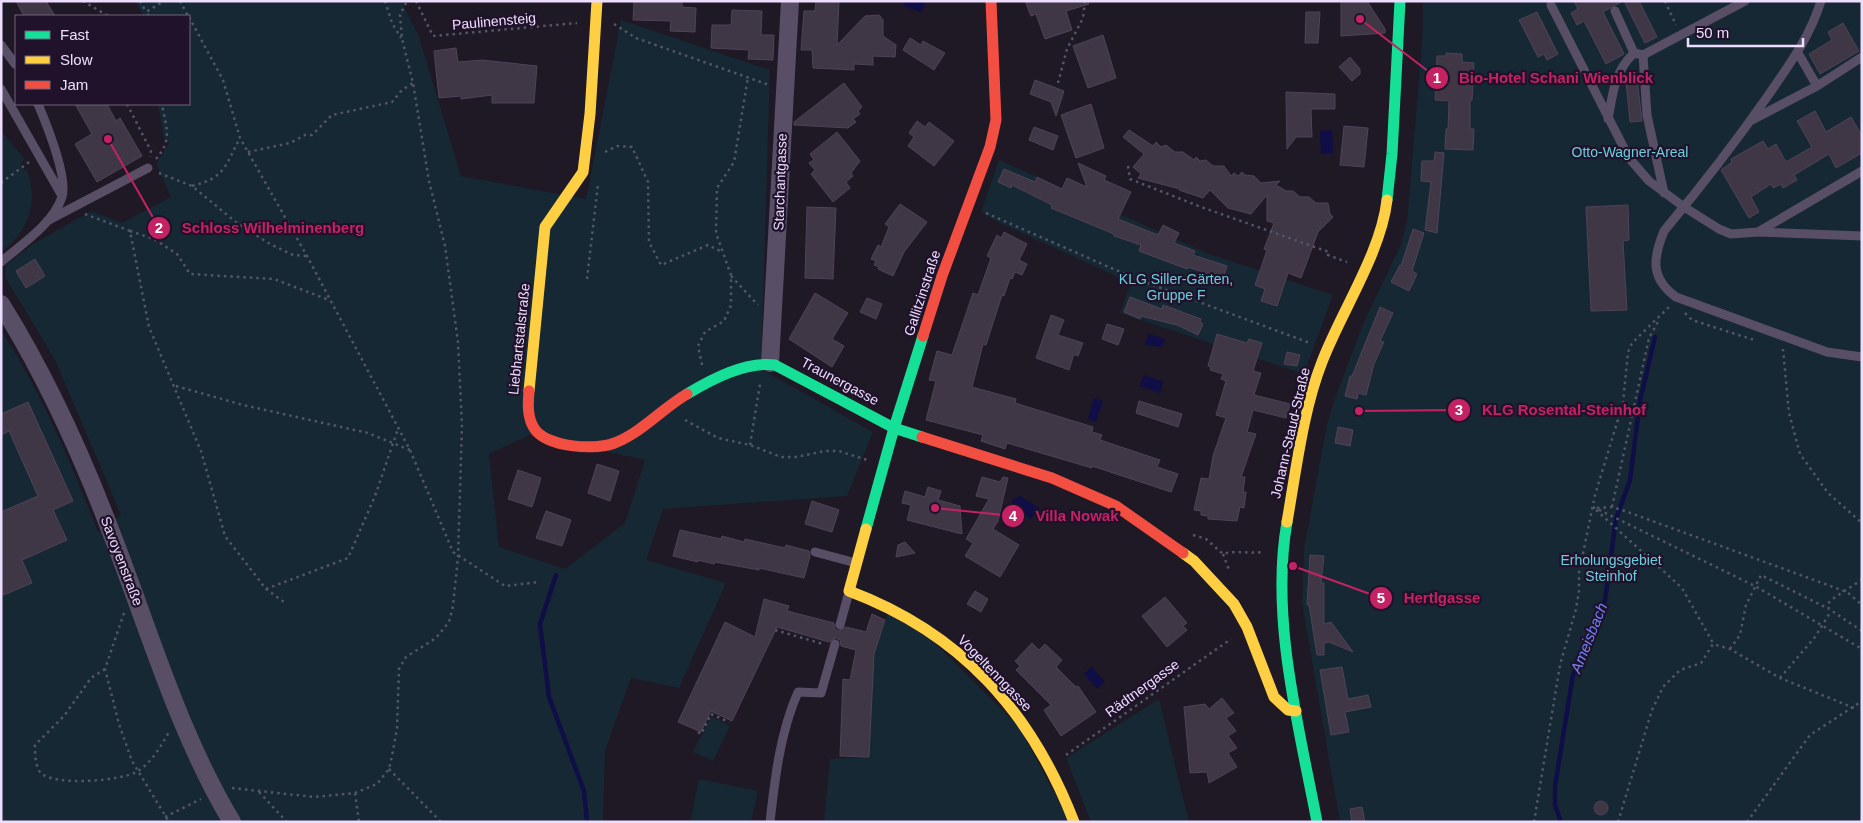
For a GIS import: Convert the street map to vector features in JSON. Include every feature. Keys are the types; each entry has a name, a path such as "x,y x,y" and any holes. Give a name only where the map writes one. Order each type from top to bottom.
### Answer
{"street":[{"name":"Liebhartstalstraße","path":"597,1 583,172 545,227 528,402 529,418 536,430 552,441 605,446 618,442 668,406 707,383 755,365 770,363"},
{"name":"Starchantgasse","path":"770,363 790,1"},
{"name":"Gallitzinstraße","path":"849,591 894,428 942,276 990,146 996,120 991,1"},
{"name":"Johann-Staud-Straße","path":"1317,822 1296,712 1281,600 1282,550 1303,431 1321,364 1371,254 1386,210 1392,154 1400,1"},
{"name":"Savoyenstraße","path":"1,304 56,401 84,463 190,738 215,793 232,822"},
{"name":"Traunergasse","path":"770,363 894,428 1052,478 1116,506 1146,525 1194,561 1234,604 1247,627 1274,697 1288,710 1296,712"},
{"name":"Vogeltenngasse","path":"849,591 897,609 923,625 960,654 996,691 1028,729 1050,766 1074,822"}],"lane":[{"path":"1608,119 1615,80 1622,66 1639,54 1681,36 1746,1"},
{"path":"1821,1 1813,27 1798,53 1750,122 1664,231 1655,258 1659,278 1667,290 1676,297 1828,352 1862,357"},
{"path":"1551,5 1621,145 1637,169 1684,208 1731,234 1758,232 1862,236"},
{"path":"1615,10 1639,54 1647,115 1664,193"},
{"path":"1,45 15,64"},
{"path":"1798,53 1817,86"},
{"path":"1750,122 1817,86 1862,57"},
{"path":"1,89 62,196"},
{"path":"38,105 61,170 62,196 47,222"},
{"path":"1,262 47,222 148,168"},
{"path":"1758,232 1862,171"},
{"path":"815,552 856,563"},
{"path":"840,625 849,591"},
{"path":"770,822 775,774 789,713 798,692 821,693 834,646"}],"path":[{"path":"140,1 148,15"},
{"path":"146,12 164,1"},
{"path":"180,1 187,15"},
{"path":"385,1 392,23 402,39"},
{"path":"165,817 215,793 232,788 314,797 356,793 377,784 389,769 397,728 398,669 406,657 436,638 449,622 456,589 458,556 462,425 458,342 445,246 429,181 413,83 402,39 400,15 407,1"},
{"name":"Paulinensteig","path":"416,1 433,36 596,21 616,24 636,38 784,90"},
{"path":"1058,83 1067,49 1083,18 1085,1"},
{"path":"1665,1 1681,36"},
{"path":"86,2 106,15"},
{"path":"190,21 223,80 240,138 307,256 410,450 453,552 505,586 539,582"},
{"path":"707,383 698,346 705,332 724,321 731,305 731,275 716,233 717,188 734,162 748,78"},
{"path":"248,152 290,143 305,135 312,135 332,115 392,102 402,90 413,83"},
{"path":"128,105 151,151 148,168"},
{"path":"148,168 166,146 168,137 162,105"},
{"path":"192,186 210,182 220,176 240,138"},
{"path":"584,164 617,146 632,148 648,182 649,242 661,265 708,245 722,252"},
{"path":"1,183 39,155"},
{"path":"1128,166 1130,179 1201,207 1329,252 1328,255 1351,263"},
{"path":"148,168 192,186 237,223 270,244 293,255 307,256"},
{"path":"587,280 597,181"},
{"path":"71,209 154,239 177,254 190,274 274,279 330,301"},
{"path":"982,212 1134,278 1314,345"},
{"path":"130,231 149,327 176,386 201,451 225,536 266,589 284,602"},
{"path":"731,275 773,320"},
{"path":"1612,507 1649,338 1660,318 1676,297"},
{"path":"1534,822 1560,665 1580,591 1579,573 1593,507 1623,403 1628,352 1632,343 1660,318"},
{"path":"1784,349 1789,413 1800,454 1828,493 1862,523"},
{"path":"750,445 759,386 770,363"},
{"path":"176,386 243,405 368,433 410,450"},
{"path":"668,406 674,414 718,438 750,445 788,458 825,451 839,451 885,466"},
{"path":"266,589 348,558 375,496 398,427"},
{"path":"1593,507 1612,507 1847,592 1862,605"},
{"path":"1593,507 1755,586 1862,649"},
{"path":"1593,507 1682,588 1713,644 1730,649 1780,678 1854,708"},
{"path":"1186,533 1206,538 1223,554 1232,551 1251,553 1265,551"},
{"path":"1730,649 1740,635 1746,605 1761,575 1830,610 1862,631"},
{"path":"1780,678 1823,626 1830,610 1828,604 1830,600 1847,592 1862,579"},
{"path":"126,608 105,669 119,724 137,772 169,822"},
{"name":"Rädtnergasse","path":"1050,766 1247,627"},
{"path":"775,630 834,646"},
{"path":"1618,822 1652,710 1663,687 1680,670 1700,663 1713,644"},
{"path":"105,669 91,678 64,716 35,746 36,759 41,772 54,780 93,780 137,772 152,759 173,726"},
{"path":"1747,822 1810,736 1862,701"},
{"path":"698,732 701,734 711,714 729,722"},
{"path":"389,769 441,822"},
{"path":"258,792 287,822"},
{"path":"356,793 359,822"}],"green space":[{"path":"135,1 401,1 418,34 461,176 586,199 621,20 770,70 761,369 873,432 847,496 663,509 646,560 726,583 679,688 631,678 605,751 603,822 1,822 1,330 43,403 98,532 121,515 55,360 5,277 6,265 33,244 91,211 122,223 171,197 156,164 170,142 165,143 158,105 190,105 190,15 143,15","holes":["530,435 645,460 625,523 565,569 499,547 489,454"]},
{"path":"1423,1 1862,1 1862,822 1340,822 1302,603 1304,549 1327,424 1334,401 1363,324 1401,244 1407,222 1422,44"},
{"path":"1,131 24,158 21,165 24,171 27,169 32,193 29,215 25,225 11,244 1,252"},
{"name":"KLG Siller-Gärten, Gruppe F","path":"999,160 1209,254 1333,295 1304,374 1120,313 1131,283 998,222 981,212"},
{"path":"889,610 927,635 1019,727 1070,822 824,822 830,759 869,757 874,654"},
{"path":"1159,699 1189,822 1091,822 1066,758"},
{"path":"711,716 730,726 713,761 693,752"},
{"path":"699,779 758,791 751,822 690,822"}],"shaded area":[{"path":"905,1 922,1 925,7 920,12 904,6"},
{"path":"1332,130 1333,153 1321,154 1320,131"},
{"path":"1148,334 1165,339 1162,347 1145,345"},
{"path":"1144,375 1163,382 1160,393 1140,386"},
{"path":"1094,398 1103,401 1096,422 1088,419"},
{"path":"1020,496 1039,508 1031,519 1013,507 1012,500"},
{"path":"1092,667 1105,682 1097,689 1084,674"}],"building":[{"path":"16,1 46,1 54,15 23,15"},
{"path":"634,1 682,1 682,7 696,8 695,32 670,31 671,21 633,20"},
{"path":"816,1 839,2 837,45 865,16 879,15 883,20 883,36 896,45 895,57 873,56 873,65 854,64 854,70 813,68 812,50 801,50 804,11 815,11"},
{"path":"1025,1 1088,1 1089,4 1066,11 1072,30 1045,39 1036,14 1031,16"},
{"path":"1341,1 1367,1 1385,29 1385,33 1341,36"},
{"path":"1574,1 1623,1 1603,12 1624,54 1606,64 1584,21 1577,25 1571,13 1578,9"},
{"path":"1624,1 1639,1 1657,37 1645,43"},
{"path":"732,10 762,11 761,35 774,35 773,60 748,59 749,50 711,48 712,25 731,25"},
{"path":"1306,12 1320,12 1318,43 1305,43"},
{"path":"1537,12 1558,54 1547,60 1544,54 1538,57 1519,20"},
{"path":"1843,23 1859,51 1820,74 1809,54 1832,40 1828,32"},
{"path":"1103,35 1116,78 1088,88 1073,46"},
{"path":"910,38 921,45 923,41 945,53 934,70 903,50"},
{"path":"456,48 458,62 482,60 537,66 534,103 492,103 492,95 461,99 461,96 439,98 434,51"},
{"path":"1446,53 1462,54 1462,62 1474,63 1472,100 1470,100 1470,129 1474,129 1473,150 1445,149 1449,101 1435,100 1437,56 1446,56"},
{"path":"1350,57 1360,69 1360,74 1352,81 1339,67"},
{"path":"1637,79 1642,121 1630,122 1626,81"},
{"path":"1035,80 1064,91 1056,116 1051,102 1030,94"},
{"path":"844,83 862,107 858,111 860,114 853,119 856,122 848,128 794,125 794,122"},
{"path":"1286,92 1335,94 1335,109 1311,109 1312,137 1296,137 1287,149"},
{"path":"1091,104 1104,148 1076,158 1061,115"},
{"path":"76,105 108,105 116,121 120,118 142,156 97,182 75,144 92,134"},
{"path":"1815,111 1826,132 1851,117 1862,136 1862,153 1836,168 1829,154 1794,175 1797,180 1783,188 1781,184 1773,188 1771,184 1751,197 1759,212 1749,218 1721,170 1732,162 1731,159 1763,141 1768,149 1776,144 1786,162 1812,147 1797,121"},
{"path":"917,121 925,127 929,122 954,141 934,166 908,146 914,137 909,133"},
{"path":"1344,126 1368,128 1364,167 1340,165"},
{"path":"1034,127 1058,136 1053,150 1029,140"},
{"path":"1129,130 1153,146 1156,142 1161,147 1166,145 1175,152 1183,152 1194,160 1196,157 1200,161 1206,160 1213,166 1224,166 1231,176 1234,173 1238,176 1242,172 1245,175 1254,176 1261,183 1280,181 1276,185 1286,191 1293,191 1300,197 1309,197 1316,203 1328,203 1330,214 1333,217 1318,232 1301,278 1288,273 1277,306 1261,301 1265,289 1255,285 1267,250 1264,249 1274,223 1267,221 1267,195 1251,214 1228,208 1210,190 1203,198 1180,189 1138,178 1141,174 1133,167 1144,154 1123,137"},
{"path":"837,132 860,161 851,173 853,176 846,182 850,188 833,202 811,174 815,170 809,163 814,160 810,154"},
{"path":"1435,152 1444,153 1437,233 1425,230 1431,182 1421,181 1422,161 1434,161"},
{"path":"1078,163 1106,176 1104,180 1131,192 1118,219 1158,235 1163,225 1179,233 1174,243 1195,251 1193,255 1227,266 1223,279 1188,267 1187,269 1139,251 1141,245 1114,236 1114,234 1051,208 1052,205 1012,185 1011,188 998,182 1004,169 1035,182 1037,177 1062,189 1067,178 1087,187"},
{"path":"900,204 927,222 904,252 893,276 878,269 879,267 874,265 876,261 871,259 878,245 881,247 889,227 885,224"},
{"path":"1628,205 1629,240 1623,241 1627,310 1591,311 1586,207"},
{"path":"807,207 836,208 833,279 805,278"},
{"path":"1413,229 1424,233 1412,271 1417,274 1409,291 1391,282 1401,266"},
{"path":"1004,232 1027,244 1019,260 1027,264 1022,275 1015,272 1012,279 1010,278 1004,296 1002,295 986,345 983,344 972,387 1016,399 1015,403 1093,427 1092,432 1102,435 1100,440 1160,460 1157,467 1178,474 1171,492 1092,466 1092,468 1007,443 1005,449 981,441 983,435 926,420 936,381 929,380 937,351 952,355 973,293 978,295 991,258 987,256 997,235 1001,238"},
{"path":"35,259 45,276 26,288 16,271"},
{"path":"815,293 848,313 832,339 844,346 832,367 789,339"},
{"path":"1130,297 1162,309 1163,305 1201,319 1200,322 1203,324 1198,335 1177,325 1141,316 1140,319 1124,312"},
{"path":"867,298 882,304 876,319 860,312"},
{"path":"1380,307 1393,313 1380,341 1384,342 1374,364 1366,395 1358,393 1357,399 1345,396 1350,376 1352,376"},
{"path":"1051,315 1064,320 1058,335 1083,343 1078,356 1074,354 1069,370 1036,358"},
{"path":"1107,324 1124,329 1118,345 1102,339"},
{"path":"1217,334 1247,343 1249,339 1262,343 1253,371 1261,373 1254,395 1290,404 1286,418 1253,410 1247,432 1256,434 1241,477 1245,477 1243,492 1246,492 1244,508 1240,507 1237,521 1208,519 1208,516 1201,515 1201,511 1194,510 1201,478 1209,479 1213,456 1226,418 1216,415 1226,381 1221,379 1223,374 1210,370 1211,367 1208,366"},
{"path":"1287,352 1300,355 1297,366 1284,364"},
{"path":"1139,401 1182,414 1178,427 1136,413"},
{"path":"28,402 73,501 53,510 67,540 22,560 32,583 1,596 1,512 38,496 9,431 1,435 1,414"},
{"path":"1338,427 1353,430 1350,446 1335,443"},
{"path":"597,464 619,471 610,501 588,493"},
{"path":"518,470 541,478 532,507 508,499"},
{"path":"982,477 1000,482 1003,477 1008,478 998,521 993,529 1019,545 1000,577 965,556 973,543 966,539 989,499 976,496"},
{"path":"928,487 941,491 938,500 960,506 962,534 907,520 911,505 902,503 905,491 925,497"},
{"path":"812,501 839,510 832,532 805,524"},
{"path":"546,511 571,520 562,546 536,538"},
{"path":"680,530 721,539 722,536 744,542 745,539 785,548 786,545 809,551 810,556 804,578 759,568 759,570 698,560 698,562 673,556"},
{"path":"905,542 915,553 896,557 898,545"},
{"path":"1310,555 1324,556 1321,583 1324,583 1324,624 1331,622 1353,652 1329,642 1324,643 1324,655 1317,655 1309,605 1307,605"},
{"path":"975,591 988,599 981,612 967,604"},
{"path":"1165,597 1187,623 1183,626 1187,630 1167,647 1142,616"},
{"path":"764,599 789,606 787,611 834,623 835,629 839,631 846,627 866,632 872,614 885,620 874,654 869,757 840,756 843,679 850,680 856,650 841,646 840,640 836,638 829,642 777,627 732,721 711,711 701,732 678,722 725,622 755,637"},
{"path":"1032,643 1039,650 1045,644 1062,660 1056,667 1076,687 1078,686 1096,712 1061,736 1044,710 1051,705 1016,670 1020,666 1015,661"},
{"path":"1342,667 1348,699 1368,695 1371,707 1345,712 1349,732 1331,735 1320,670"},
{"path":"1222,698 1234,713 1226,718 1236,731 1228,736 1237,748 1228,753 1237,767 1209,783 1207,772 1190,773 1184,707 1205,704 1209,709"},
{"path":"1601,801 1606,803 1608,808 1606,813 1601,815 1596,813 1594,808 1596,803"},
{"path":"1362,807 1365,822 1352,822 1350,809"}],"waterway":[{"name":"Ameisbach","path":"1561,822 1555,805 1555,786 1573,675 1605,600 1616,519 1630,480 1640,401 1655,337"},
{"path":"556,575 540,624 549,697 584,791 587,822"}],"traffic: fast":[{"path":"1387,200 1392,154 1400,1"},
{"path":"866,529 894,428 923,336"},
{"path":"687,394 718,377 741,368 764,364 775,365 894,428 922,437"},
{"path":"1287,522 1282,596 1284,634 1295,711 1317,822"}],"traffic: slow":[{"path":"529,391 545,227 583,172 590,114 597,1"},
{"path":"1287,522 1301,441 1315,381 1330,343 1377,241 1387,200"},
{"path":"866,529 849,591 889,608 925,629 958,653 987,681 1013,711 1036,745 1057,782 1074,822"},
{"path":"1183,553 1194,561 1234,604 1247,627 1274,697 1288,710 1296,711"}],"traffic: jam":[{"path":"923,336 942,276 990,147 996,120 991,1"},
{"path":"529,391 529,415 534,428 540,435 561,444 586,447 608,445 617,442 644,426 687,394"},
{"path":"922,437 1052,478 1116,506 1183,553"}],"place":[{"name":"Bio-Hotel Schani Wienblick","path":"1360,19"},
{"name":"Schloss Wilhelminenberg","path":"108,139"},
{"name":"KLG Rosental-Steinhof","path":"1359,411"},
{"name":"Villa Nowak","path":"935,508"},
{"name":"Hertlgasse","path":"1293,566"}],"park label":[{"name":"Otto-Wagner-Areal","path":"1630,152"},
{"name":"Erholungsgebiet Steinhof","path":"1611,568"}]}
